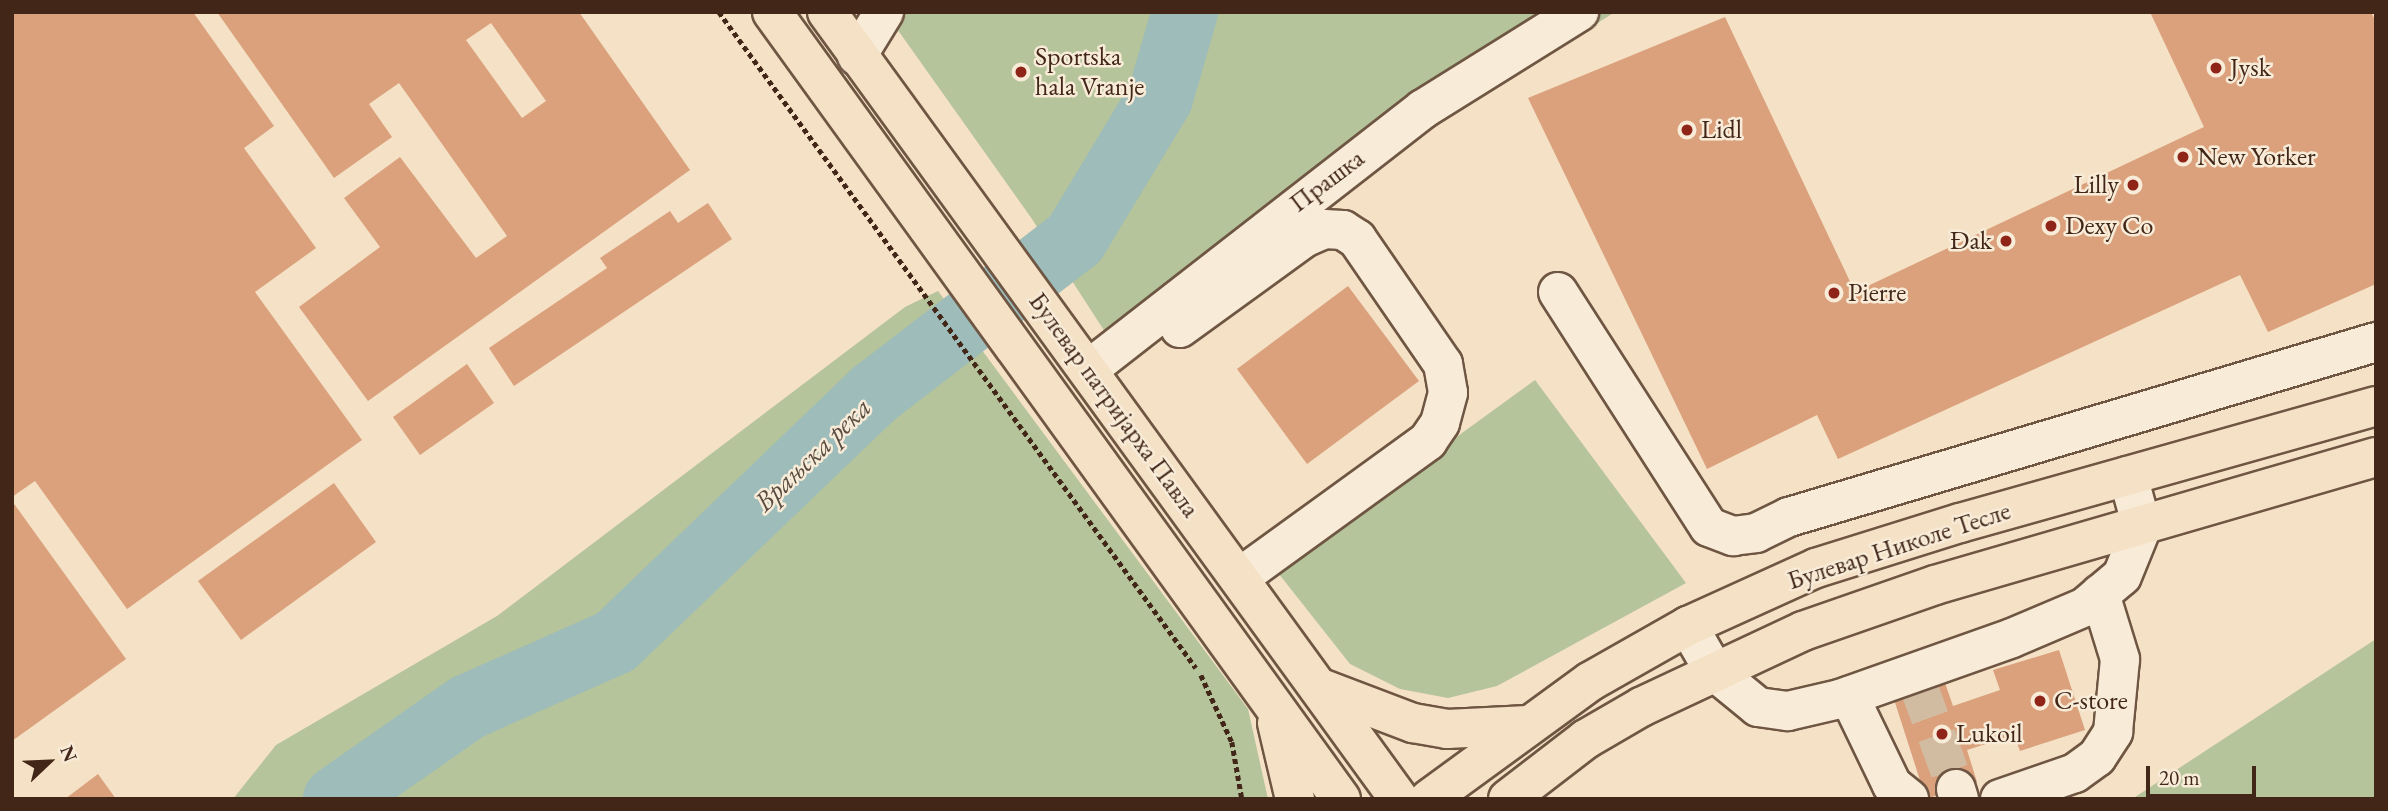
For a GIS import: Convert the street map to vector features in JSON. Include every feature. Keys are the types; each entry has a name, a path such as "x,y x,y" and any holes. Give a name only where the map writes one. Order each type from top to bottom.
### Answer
{"main road":[{"name":"Булевар патријарха Павла","path":"772,12 1270,697 1341,799"},
{"name":"Булевар патријарха Павла","path":"827,12 1399,799"},
{"name":"Булевар Николе Тесле","path":"1429,799 1528,724 1591,681 1688,626 1816,568 2376,406"},
{"name":"Булевар Николе Тесле","path":"1508,799 1586,739 1714,671 1870,606 2376,457"},
{"path":"1318,687 1413,723 1447,729 1528,724"},
{"path":"1270,697 1295,799"}],"street":[{"path":"857,56 884,12"},
{"name":"Прашка","path":"1081,358 1278,238 1423,109 1579,12"},
{"path":"1180,328 1278,238 1324,229 1343,230 1357,239 1443,364 1448,393 1440,423 1428,441 1239,578"},
{"path":"1558,292 1709,527 1732,537 1756,533 1789,517 2376,342"},
{"path":"1688,626 1714,671 1758,707 1788,711 1915,678 2073,614 2122,576 2142,527 2128,476"},
{"path":"2000,799 2076,773 2097,757 2110,739 2117,718 2120,659 2100,594"},
{"path":"1849,696 1892,785 1909,799"}],"path":[{"path":"719,12 1204,680 1232,742 1242,799"}],"green space":[{"path":"885,12 1615,12 1343,183 1118,352 1032,219"},
{"path":"938,291 1248,709 1268,799 233,799 276,745 497,616 905,307"},
{"path":"1535,380 1686,583 1497,686 1448,698 1400,689 1350,664 1275,569"},
{"path":"2376,639 2376,799 2132,799"}],"building":[{"path":"12,12 193,12 274,126 244,148 316,248 255,292 362,440 127,609 35,481 12,497"},
{"path":"217,12 579,12 690,170 368,401 299,307 380,247 344,198 400,157 476,258 507,236 399,83 369,104 392,137 334,178","holes":["491,23 546,101 522,118 466,40"]},
{"path":"2150,12 2371,12 2376,22 2376,284 2268,332 2240,275 1838,459 1817,415 1707,469 1528,98 1725,17 1855,292 2204,127"},
{"path":"708,203 732,239 514,386 489,348 607,268 600,258 670,211 678,223"},
{"path":"1348,286 1419,381 1307,464 1237,369"},
{"path":"467,364 494,403 420,455 393,417"},
{"path":"334,483 376,542 241,640 198,581"},
{"path":"12,501 126,659 12,741"},
{"path":"2059,650 2085,730 2020,751 2014,735 1967,750 1977,782 1926,799 1891,690 1942,674 1953,706 2000,690 1993,670"},
{"path":"98,774 116,799 65,799"}],"waterway":[{"name":"Врањска река","path":"336,799 468,707 615,642 875,393 1075,239 1160,98 1185,12"}],"tunnel":[{"path":"1917,682 1956,789"}],"place":[{"name":"Jysk","path":"2216,68"},
{"name":"Sportska hala Vranje","path":"1021,72"},
{"name":"Lidl","path":"1687,130"},
{"name":"New Yorker","path":"2183,157"},
{"name":"Lilly","path":"2133,185"},
{"name":"Dexy Co","path":"2051,226"},
{"name":"Đak","path":"2006,241"},
{"name":"Pierre","path":"1834,293"},
{"name":"C-store","path":"2040,701"},
{"name":"Lukoil","path":"1942,734"}]}
